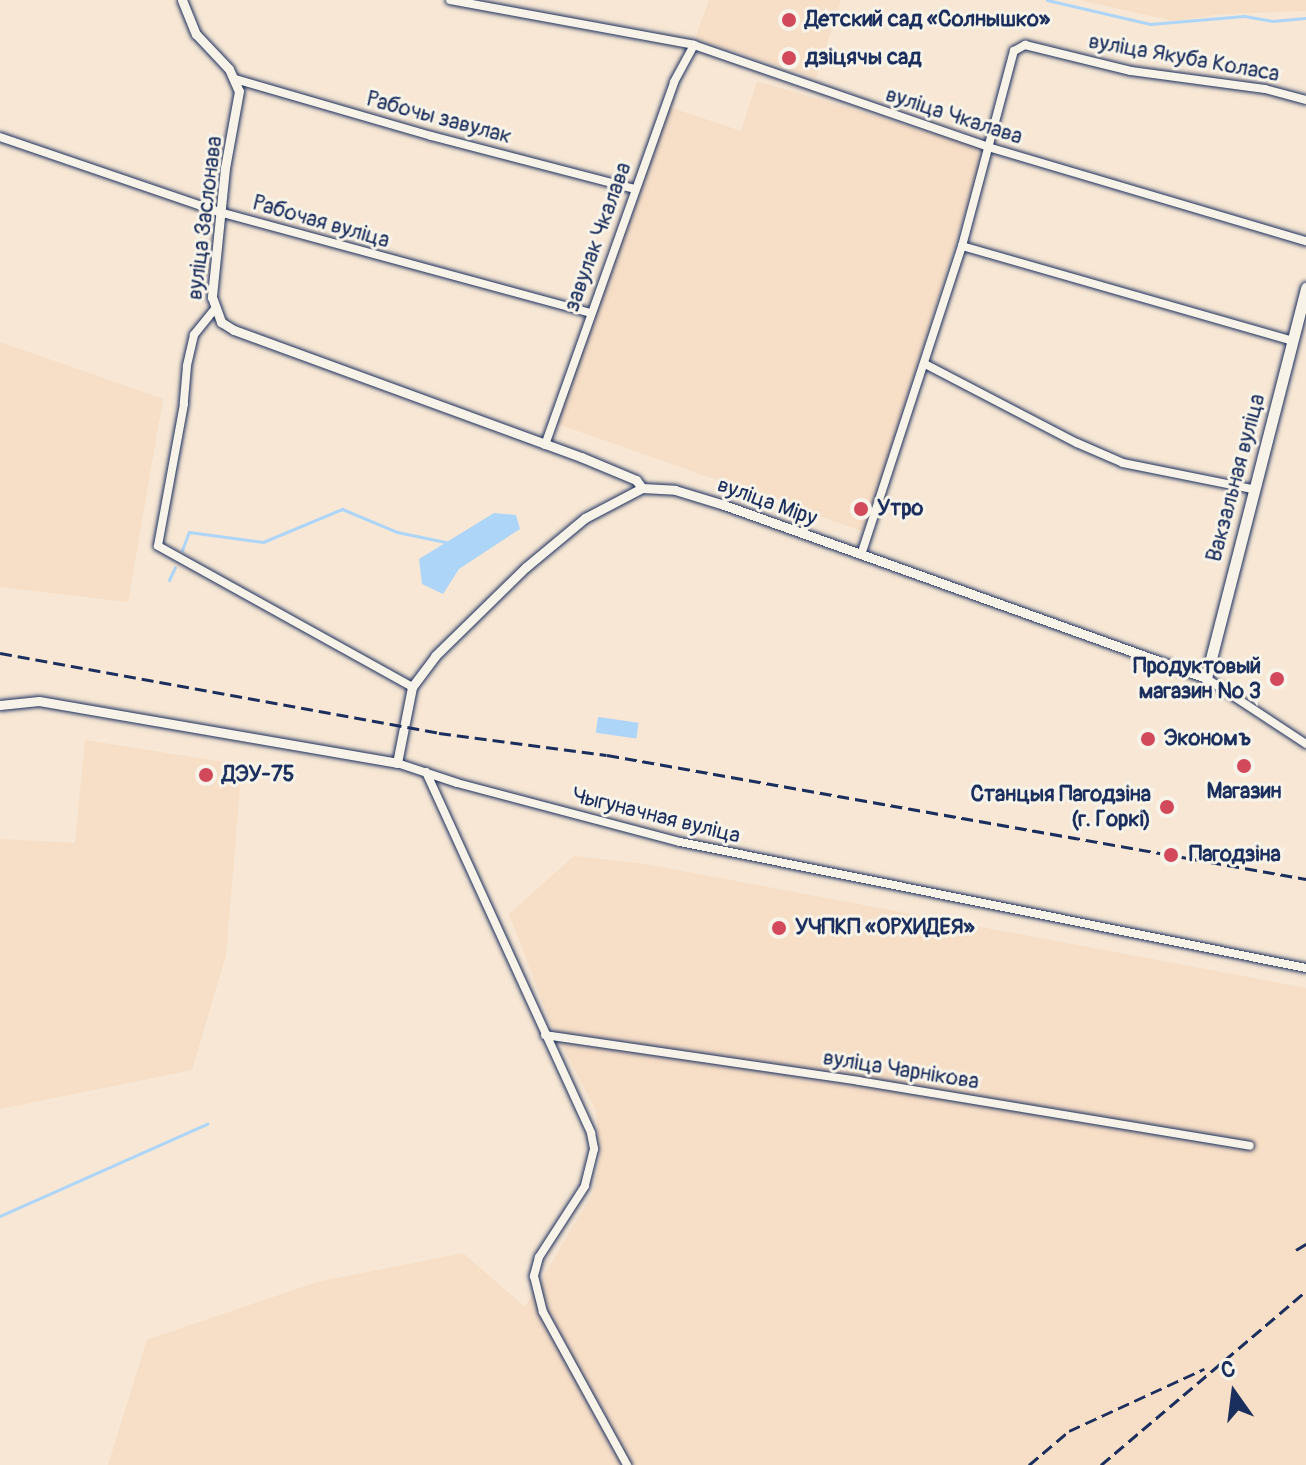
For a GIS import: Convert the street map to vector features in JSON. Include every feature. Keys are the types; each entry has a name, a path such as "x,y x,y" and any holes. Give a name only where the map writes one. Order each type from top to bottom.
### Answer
{"main road":[{"name":"Вакзальная вуліца","path":"1206,678 1306,288"}],"street":[{"path":"182,0 196,34 235,79"},
{"name":"вуліца Чкалава","path":"450,0 694,45 988,147 1306,241"},
{"name":"завулак Чкалава","path":"545,445 674,82 694,45"},
{"name":"вуліца Якуба Коласа","path":"861,555 962,246 1014,51 1025,45 1131,71 1265,89 1306,100"},
{"name":"Рабочы завулак","path":"235,79 431,136 635,189"},
{"name":"вуліца Заслонава","path":"235,79 239,91 238,107 219,212 212,297 214,310 194,335 158,546 412,687"},
{"name":"Рабочая вуліца","path":"0,137 219,212 590,313"},
{"path":"962,246 1293,341"},
{"name":"вуліца Міру","path":"214,310 221,322 234,330 636,480 642,488 675,490 1206,678 1306,744"},
{"path":"925,364 1077,443 1123,463 1252,489"},
{"path":"397,763 412,687 435,656 526,567 595,511 642,488"},
{"name":"Чыгуначная вуліца","path":"0,705 39,701 397,763 680,842 1306,968"},
{"path":"426,772 591,1133 594,1149 585,1186 539,1257 534,1276 536,1294 627,1465"},
{"name":"вуліца Чарнікова","path":"545,1035 887,1086 1250,1146"}],"shaded area":[{"name":"дзіцячы сад","path":"709,0 841,0 816,78 695,39"},
{"path":"1079,0 1306,0 1306,11 1222,14 1174,21"},
{"path":"757,81 985,149 865,532 555,423 666,106 741,131"},
{"path":"0,342 163,399 128,602 0,587"},
{"path":"85,740 242,765 226,955 192,1070 0,1109 0,839 75,843"},
{"path":"574,856 645,864 1306,988 1306,1465 108,1465 147,1340 317,1282 463,1253 525,1307 593,1193 600,1158 596,1111 551,1024 509,914"}],"water":[{"path":"494,513 516,515 520,529 459,569 443,594 422,584 419,559"},
{"path":"598,717 639,723 636,739 596,733"}],"waterway":[{"path":"1047,0 1150,24 1244,16 1272,21 1306,18"},
{"path":"182,550 189,532 263,542 342,509 397,532 450,543"},
{"path":"169,580 175,567"},
{"path":"0,1216 207,1124"}],"railway":[{"path":"0,653 439,733 607,755 1306,879"},
{"path":"1296,1250 1306,1244"},
{"path":"1101,1465 1306,1291"},
{"path":"1029,1465 1069,1431 1204,1369"}],"place":[{"name":"Детский сад «Солнышко»","path":"789,20"},
{"name":"дзіцячы сад","path":"789,58"},
{"name":"Утро","path":"861,509"},
{"name":"Продуктовый магазин № 3","path":"1277,679"},
{"name":"Экономъ","path":"1148,739"},
{"name":"Магазин","path":"1244,766"},
{"name":"ДЭУ-75","path":"206,775"},
{"name":"Станцыя Пагодзіна (г. Горкі)","path":"1167,807"},
{"name":"Пагодзіна","path":"1171,855"},
{"name":"УЧПКП «ОРХИДЕЯ»","path":"779,928"}]}
